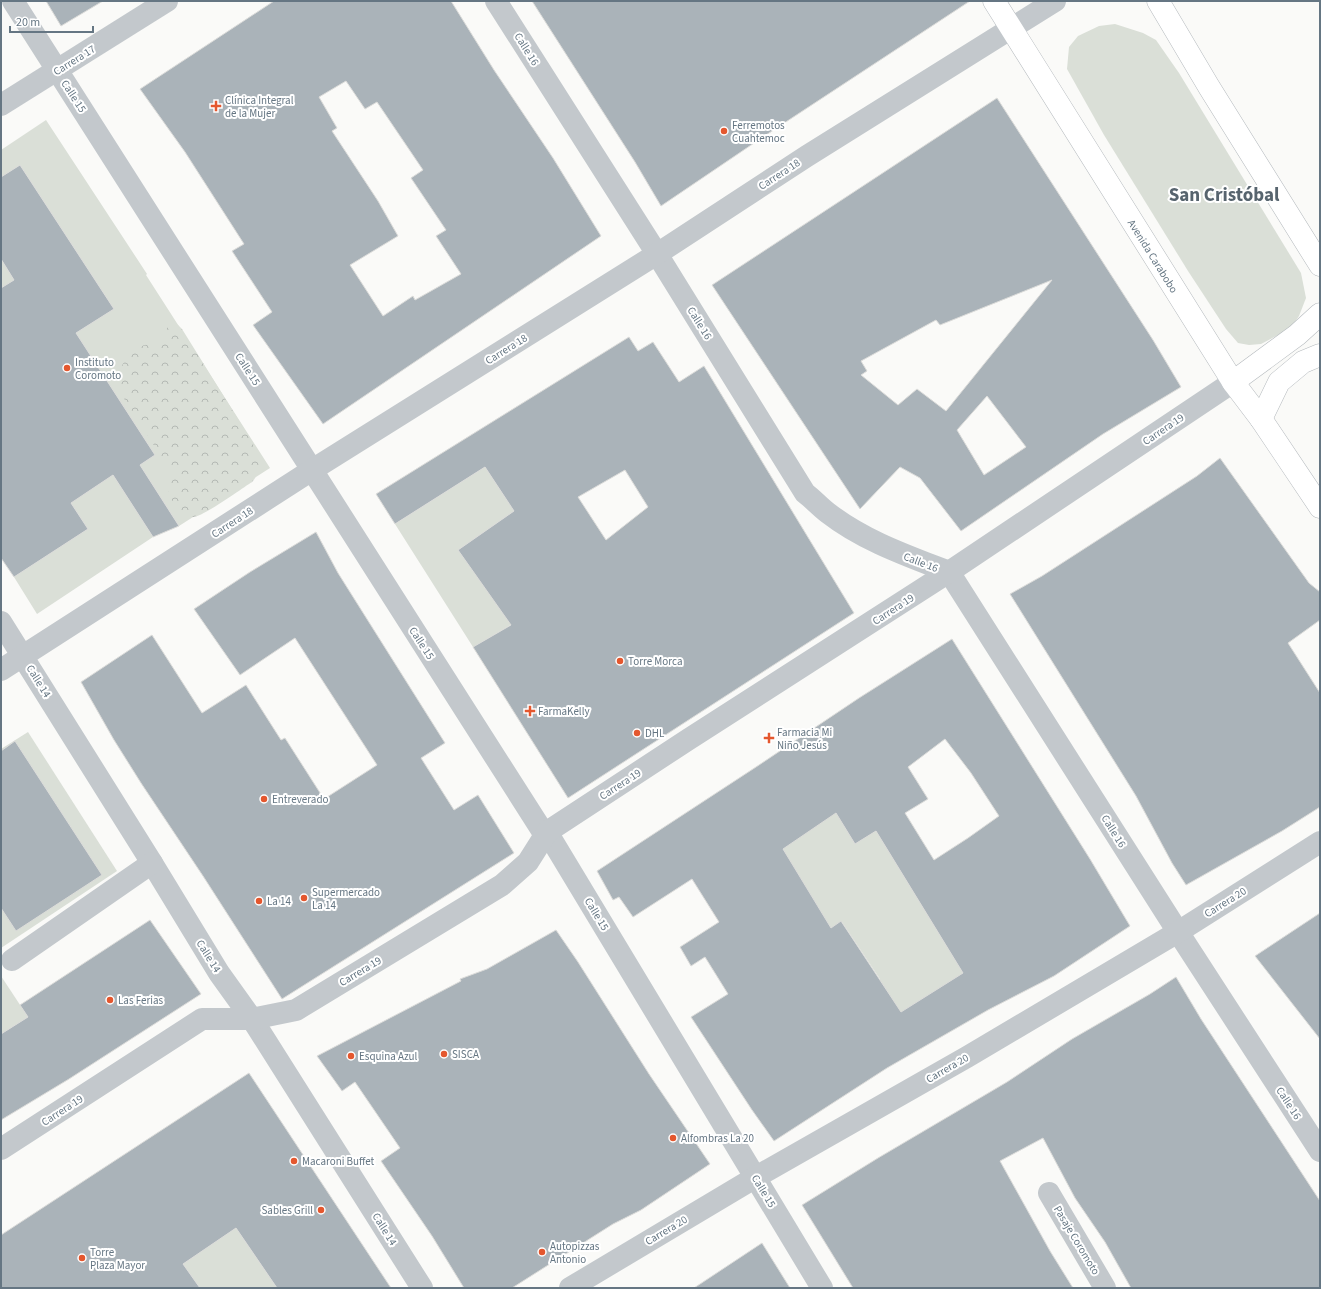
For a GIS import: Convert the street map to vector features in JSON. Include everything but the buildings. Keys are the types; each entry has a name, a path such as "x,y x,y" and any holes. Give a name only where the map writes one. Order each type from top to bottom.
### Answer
{"main road":[{"name":"Avenida Carabobo","path":"994,1 1234,382 1261,419 1320,507"},
{"path":"1158,1 1209,87 1320,265"},
{"path":"1234,382 1297,335 1320,314"},
{"path":"1261,419 1279,382 1304,362 1320,355"}],"street":[{"name":"Calle 15","path":"13,1 395,602 541,829 547,832 822,1288"},
{"name":"Carrera 17","path":"1,105 167,1"},
{"name":"Calle 16","path":"496,1 657,254 805,493 828,513 852,529 900,553 949,572 1178,932 1320,1151"},
{"name":"Carrera 18","path":"1,670 312,470 657,254 807,156 1055,1"},
{"name":"Carrera 19","path":"1,1149 202,1019 252,1019 296,1010 502,885 528,862 547,832 949,572 1234,382"},
{"name":"Calle 14","path":"1,622 220,973 252,1019 422,1288"},
{"name":"Carrera 20","path":"570,1288 756,1177 967,1057 1178,932 1320,842"},
{"path":"12,960 152,863"},
{"name":"Pasaje Coromoto","path":"1049,1193 1106,1288"}],"green space":[{"path":"1115,24 1143,33 1156,40 1179,73 1301,273 1306,298 1299,316 1291,328 1261,344 1249,345 1238,343 1226,329 1188,271 1104,135 1067,69 1069,47 1078,36 1099,26"},
{"path":"46,120 147,274 146,275 270,468 179,526 140,465 155,455 76,333 114,309 20,165 1,177 1,150"},
{"path":"1,259 14,280 1,288"},
{"path":"171,323 178,325 182,329 251,440 259,461 258,472 252,482 205,513 193,517 183,514 171,498 168,485 172,481 173,475 121,394 116,376 126,359 135,350 146,344 164,343 168,341 167,328"},
{"path":"485,467 514,511 458,550 512,624 473,647 395,524"},
{"path":"113,475 153,537 37,614 14,577 88,529 67,497 83,495"},
{"path":"28,732 117,871 1,948 1,749"},
{"path":"835,811 855,844 876,831 963,973 896,1016 866,989 880,979 842,922 813,941 783,848"},
{"path":"1,976 28,1017 1,1034"},
{"path":"236,1228 277,1288 200,1288 183,1264"}],"place":[{"name":"Clínica Integral de la Mujer","path":"216,106"},
{"name":"Ferremotos Cuahtemoc","path":"724,131"},
{"name":"Instituto Coromoto","path":"67,368"},
{"name":"Torre Morca","path":"620,661"},
{"name":"FarmaKelly","path":"530,711"},
{"name":"DHL","path":"637,733"},
{"name":"Farmacia Mi Niño Jesús","path":"769,738"},
{"name":"Entreverado","path":"264,799"},
{"name":"Supermercado La 14","path":"304,898"},
{"name":"La 14","path":"259,901"},
{"name":"Las Ferias","path":"110,1000"},
{"name":"SISCA","path":"444,1054"},
{"name":"Esquina Azul","path":"351,1056"},
{"name":"Alfombras La 20","path":"673,1138"},
{"name":"Macaroni Buffet","path":"294,1161"},
{"name":"Sables Grill","path":"321,1210"},
{"name":"Autopizzas Antonio","path":"542,1252"},
{"name":"Torre Plaza Mayor","path":"82,1258"}],"district":[{"name":"San Cristóbal","path":"1224,194"}]}
